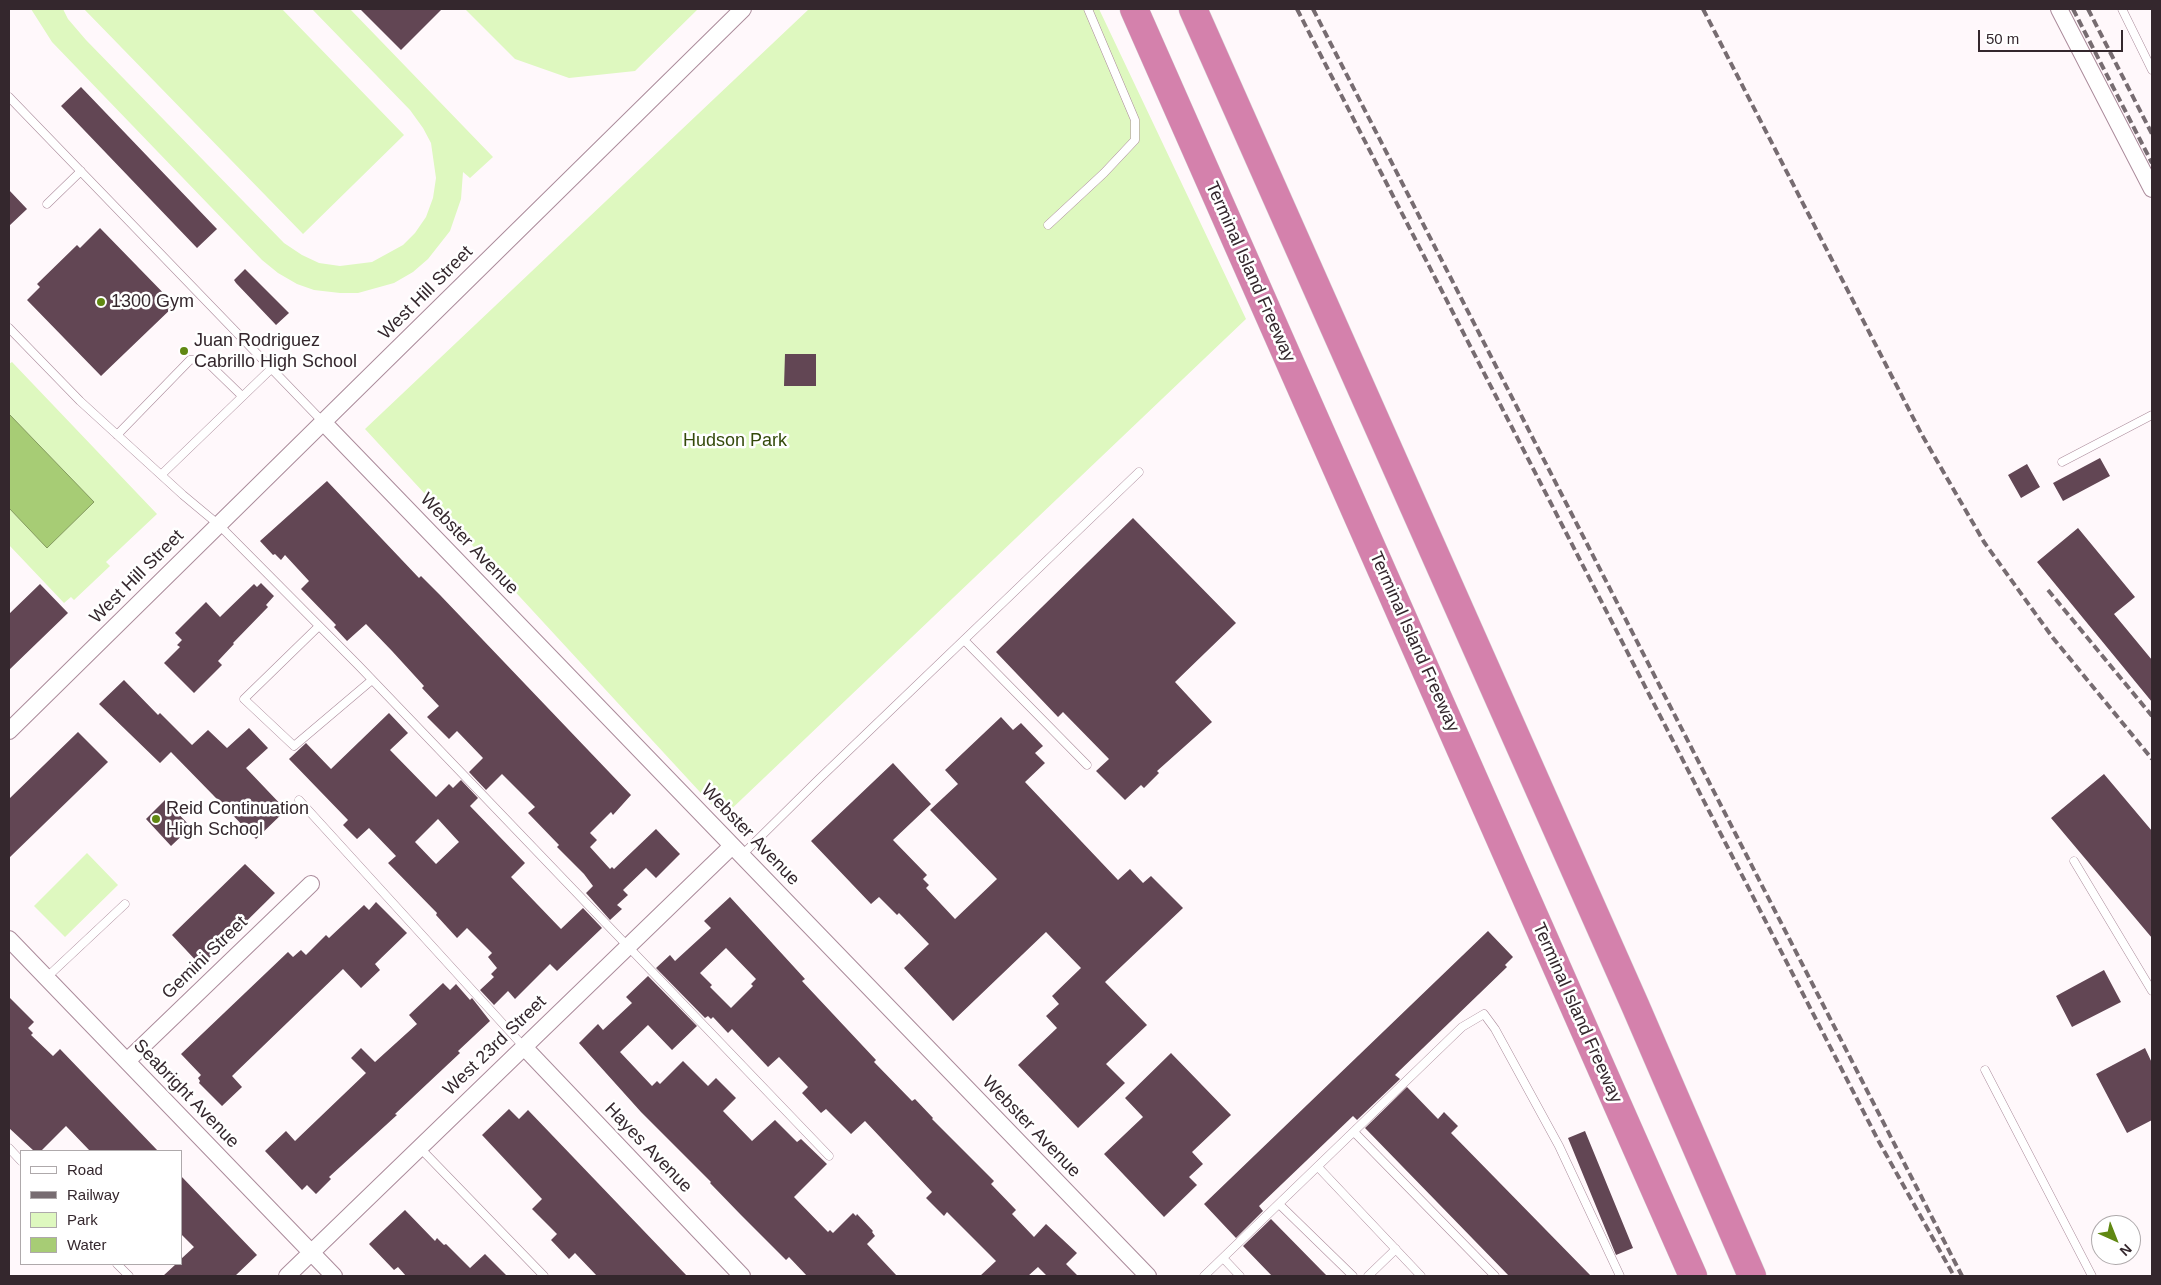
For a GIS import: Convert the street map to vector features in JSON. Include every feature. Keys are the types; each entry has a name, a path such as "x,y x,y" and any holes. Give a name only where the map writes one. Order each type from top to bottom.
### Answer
{"highway":[{"name":"Terminal Island Freeway","path":"1134,9 1693,1276"},
{"path":"1193,9 1631,996 1752,1276"}],"street":[{"name":"West Hill Street","path":"9,731 743,9"},
{"path":"2059,9 2152,189"},
{"name":"Webster Avenue","path":"323,422 1146,1276"},
{"name":"West 23rd Street","path":"287,1276 628,946 737,850"},
{"name":"Gemini Street","path":"127,1061 311,884"},
{"name":"Seabright Avenue","path":"9,940 334,1276"},
{"name":"Hayes Avenue","path":"524,1047 742,1276"}],"lane":[{"path":"1048,225 1104,173 1135,140 1136,120 1088,9"},
{"path":"2122,9 2152,70"},
{"path":"9,97 323,422"},
{"path":"47,204 81,171"},
{"path":"9,328 80,401 219,525 372,680 829,1156"},
{"path":"117,435 190,360 199,358 207,362 242,396"},
{"path":"161,475 271,369"},
{"path":"2062,462 2152,415"},
{"path":"737,850 964,640 1139,472"},
{"path":"319,626 244,699 294,746 372,680"},
{"path":"964,640 1087,765"},
{"path":"299,800 524,1047"},
{"path":"2074,861 2152,991"},
{"path":"46,978 125,904"},
{"path":"1204,1276 1462,1027 1484,1014 1495,1029 1559,1146 1620,1276"},
{"path":"1985,1070 2092,1276"},
{"path":"1354,1132 1495,1276"},
{"path":"9,1148 20,1160"},
{"path":"420,1148 544,1276"},
{"path":"1318,1167 1421,1276"},
{"path":"1279,1204 1353,1276"},
{"path":"1368,1276 1396,1249"},
{"path":"1223,1258 1240,1276"},
{"path":"118,1265 129,1276"}],"green space":[{"path":"31,9 63,9 68,19 86,40 284,243 319,263 340,266 372,262 403,245 415,233 426,217 433,198 436,178 431,143 410,110 312,9 350,9 493,157 470,178 463,172 461,199 450,231 428,259 413,272 394,283 358,293 314,290 297,284 278,273 262,260 52,42"},
{"path":"84,9 282,9 404,135 303,234"},
{"path":"465,9 698,9 635,71 569,78 515,59"},
{"name":"Hudson Park","path":"809,9 1099,9 1246,319 723,817 365,429"},
{"path":"12,362 157,514 106,562 110,566 74,600 71,597 64,603 9,545 9,364"},
{"path":"87,853 118,885 65,937 34,906"}],"water":[{"path":"9,414 94,502 47,548 9,508"}],"building":[{"path":"360,9 442,9 401,50"},
{"path":"81,87 217,229 197,248 61,106"},
{"path":"9,190 27,209 9,226"},
{"name":"1300 Gym","path":"100,228 175,305 101,376 27,300 40,287 37,284 77,245 80,248"},
{"path":"245,269 289,313 276,325 234,280"},
{"path":"785,354 816,354 816,386 784,386"},
{"path":"2100,458 2110,476 2063,501 2053,483"},
{"path":"2027,464 2040,487 2021,498 2008,475"},
{"path":"327,481 419,578 421,576 440,595 631,795 613,815 611,812 590,833 597,840 590,847 610,869 612,867 614,869 656,829 680,854 656,878 646,868 623,890 628,895 617,905 622,909 610,920 586,893 593,886 584,874 557,847 559,845 528,813 535,807 502,774 486,790 469,772 483,758 457,731 449,739 427,717 439,706 422,688 424,686 392,651 366,624 347,641 334,627 336,625 301,589 309,581 285,555 281,560 275,554 273,555 260,541"},
{"path":"1133,518 1236,623 1175,682 1212,722 1157,771 1159,773 1144,788 1141,785 1125,800 1096,771 1109,759 1063,712 1058,717 996,652"},
{"path":"2078,528 2135,597 2114,614 2152,660 2152,702 2037,562"},
{"path":"261,583 274,596 266,605 268,607 233,643 218,661 222,665 194,693 164,663 180,647 177,645 182,640 175,633 206,602 220,617 254,584 257,587"},
{"path":"40,584 68,613 9,670 9,614"},
{"path":"124,680 158,715 160,713 192,745 208,730 227,748 249,728 268,748 246,768 286,810 256,839 171,752 160,763 99,704"},
{"path":"389,713 408,733 390,750 436,797 449,784 453,788 461,780 478,798 470,806 525,863 511,877 561,929 583,908 602,928 557,971 550,964 515,999 508,991 494,1005 480,990 494,977 491,974 497,968 488,957 492,953 467,928 457,938 436,915 437,913 388,863 396,856 369,828 357,839 343,825 348,820 289,759 306,743 331,769","holes":["438,819 459,842 436,864 415,842"]},
{"path":"1001,717 1013,730 1021,723 1043,746 1035,753 1045,763 1025,782 1118,880 1130,869 1143,883 1151,876 1183,908 1105,982 1147,1025 1106,1064 1125,1083 1078,1128 1018,1065 1057,1028 1046,1016 1059,1004 1052,996 1081,968 1046,932 953,1021 904,968 929,944 899,913 897,915 879,897 871,904 811,841 893,763 931,804 893,840 927,875 923,879 929,885 926,888 955,919 997,879 930,810 958,784 945,770"},
{"path":"78,732 108,762 9,858 9,799"},
{"path":"2104,774 2152,831 2152,938 2051,818"},
{"path":"165,800 191,827 171,846 146,819"},
{"path":"245,864 275,893 201,966 172,935"},
{"path":"730,897 805,979 802,981 876,1060 874,1062 912,1101 915,1099 932,1119 994,1181 991,1184 1016,1210 1012,1214 1034,1237 1046,1224 1077,1253 1066,1264 1078,1276 1047,1276 1038,1267 1028,1276 980,1276 996,1261 947,1212 944,1216 926,1198 932,1192 865,1121 851,1134 826,1109 821,1113 802,1093 808,1087 779,1057 768,1067 732,1029 728,1033 713,1017 711,1019 708,1016 705,1018 656,968 670,955 675,961 711,928 704,921","holes":["726,948 756,979 751,984 753,986 731,1008 710,987 712,985 700,973"]},
{"path":"376,902 407,933 375,964 380,970 361,988 343,969 232,1076 242,1087 222,1106 199,1083 198,1078 201,1075 181,1054 288,952 293,957 301,950 306,955 326,935 329,938 364,905 369,910"},
{"path":"1488,931 1513,957 1505,965 1507,967 1395,1075 1400,1079 1357,1120 1353,1116 1259,1206 1263,1211 1236,1238 1204,1204"},
{"path":"2104,970 2121,1002 2072,1027 2056,996"},
{"path":"648,976 697,1026 672,1050 648,1025 620,1052 652,1086 657,1081 660,1084 683,1061 708,1086 716,1078 736,1098 723,1111 752,1141 775,1120 797,1142 801,1139 827,1164 794,1197 828,1232 830,1230 833,1233 853,1213 856,1216 857,1214 873,1231 875,1236 867,1244 897,1276 807,1276 789,1257 786,1260 741,1215 641,1112 579,1043 598,1024 603,1030 632,1003 626,997"},
{"path":"443,983 450,990 456,984 470,1000 472,998 490,1021 458,1051 460,1053 395,1114 397,1115 329,1177 331,1179 316,1194 307,1185 302,1190 265,1151 286,1131 295,1141 366,1073 351,1058 361,1048 375,1062 417,1024 409,1015"},
{"path":"9,997 34,1022 28,1028 33,1033 31,1035 53,1056 60,1049 157,1150 89,1150 66,1126 42,1150 33,1150 9,1128"},
{"path":"2145,1048 2152,1063 2152,1120 2127,1133 2096,1074"},
{"path":"1171,1053 1231,1115 1192,1152 1203,1164 1189,1177 1197,1185 1164,1217 1104,1154 1143,1117 1125,1098"},
{"path":"1407,1087 1438,1119 1444,1112 1458,1126 1451,1133 1591,1276 1509,1276 1365,1128"},
{"path":"509,1109 519,1119 528,1110 687,1276 597,1276 575,1253 569,1259 551,1240 557,1234 532,1209 542,1199 482,1135"},
{"path":"1585,1131 1633,1248 1616,1255 1568,1138"},
{"path":"182,1177 257,1255 235,1276 163,1276 175,1265 182,1265 182,1258 194,1247 182,1235"},
{"path":"405,1210 435,1241 437,1238 444,1245 446,1244 470,1268 485,1254 507,1276 406,1276 398,1267 394,1270 369,1244"},
{"path":"1271,1219 1327,1276 1272,1276 1243,1246"}],"railway":[{"path":"1297,9 1878,1140 1954,1276"},
{"path":"1313,9 1962,1276"},
{"path":"1703,9 1922,435 1984,542 2053,638 2152,759"},
{"path":"2073,9 2152,163"},
{"path":"2088,9 2152,134"},
{"path":"2048,590 2152,716"}],"place":[{"name":"1300 Gym","path":"101,302"},
{"name":"Juan Rodriguez Cabrillo High School","path":"184,351"},
{"name":"Reid Continuation High School","path":"156,819"}]}
